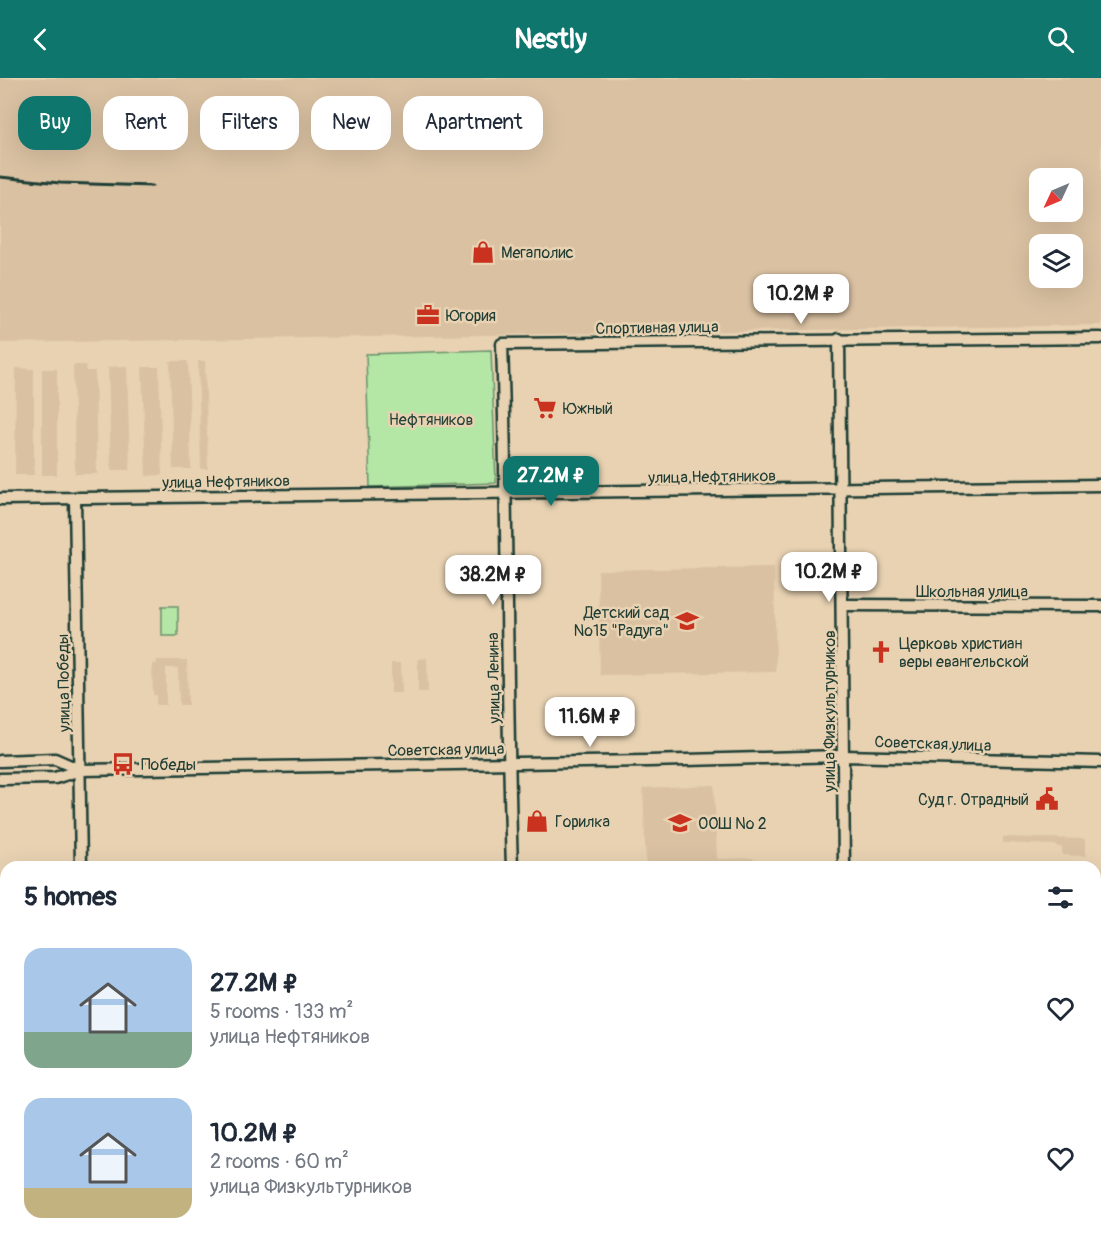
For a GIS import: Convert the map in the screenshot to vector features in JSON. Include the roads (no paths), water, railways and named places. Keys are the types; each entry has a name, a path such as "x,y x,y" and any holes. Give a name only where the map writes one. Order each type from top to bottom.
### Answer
{"street":[{"name":"Спортивная улица","path":"502,344 1101,338"},
{"name":"улица Физкультурников","path":"839,339 844,861"},
{"name":"улица Ленина","path":"502,344 507,493 508,763 512,861"},
{"name":"улица Нефтяников","path":"0,499 1101,485"},
{"name":"улица Победы","path":"75,498 81,861"},
{"name":"Школьная улица","path":"843,605 1101,606"},
{"name":"Советская улица","path":"0,779 55,778 80,770 843,756 1101,762"},
{"name":"Советская улица","path":"0,761 55,759 80,770"}],"railway":[{"path":"0,177 60,183 152,186"}],"place":[{"name":"Мегаполис","path":"483,252"},
{"name":"Югория","path":"428,315"},
{"name":"Южный","path":"545,408"},
{"name":"Детский сад №15 \"Радуга\"","path":"687,621"},
{"name":"Церковь христиан веры евангельской","path":"881,652"},
{"name":"Победы","path":"123,764"},
{"name":"Суд г. Отрадный","path":"1047,799"},
{"name":"Горилка","path":"537,821"},
{"name":"ООШ № 2","path":"680,823"}],"park label":[{"name":"Нефтяников","path":"431,419"}]}
